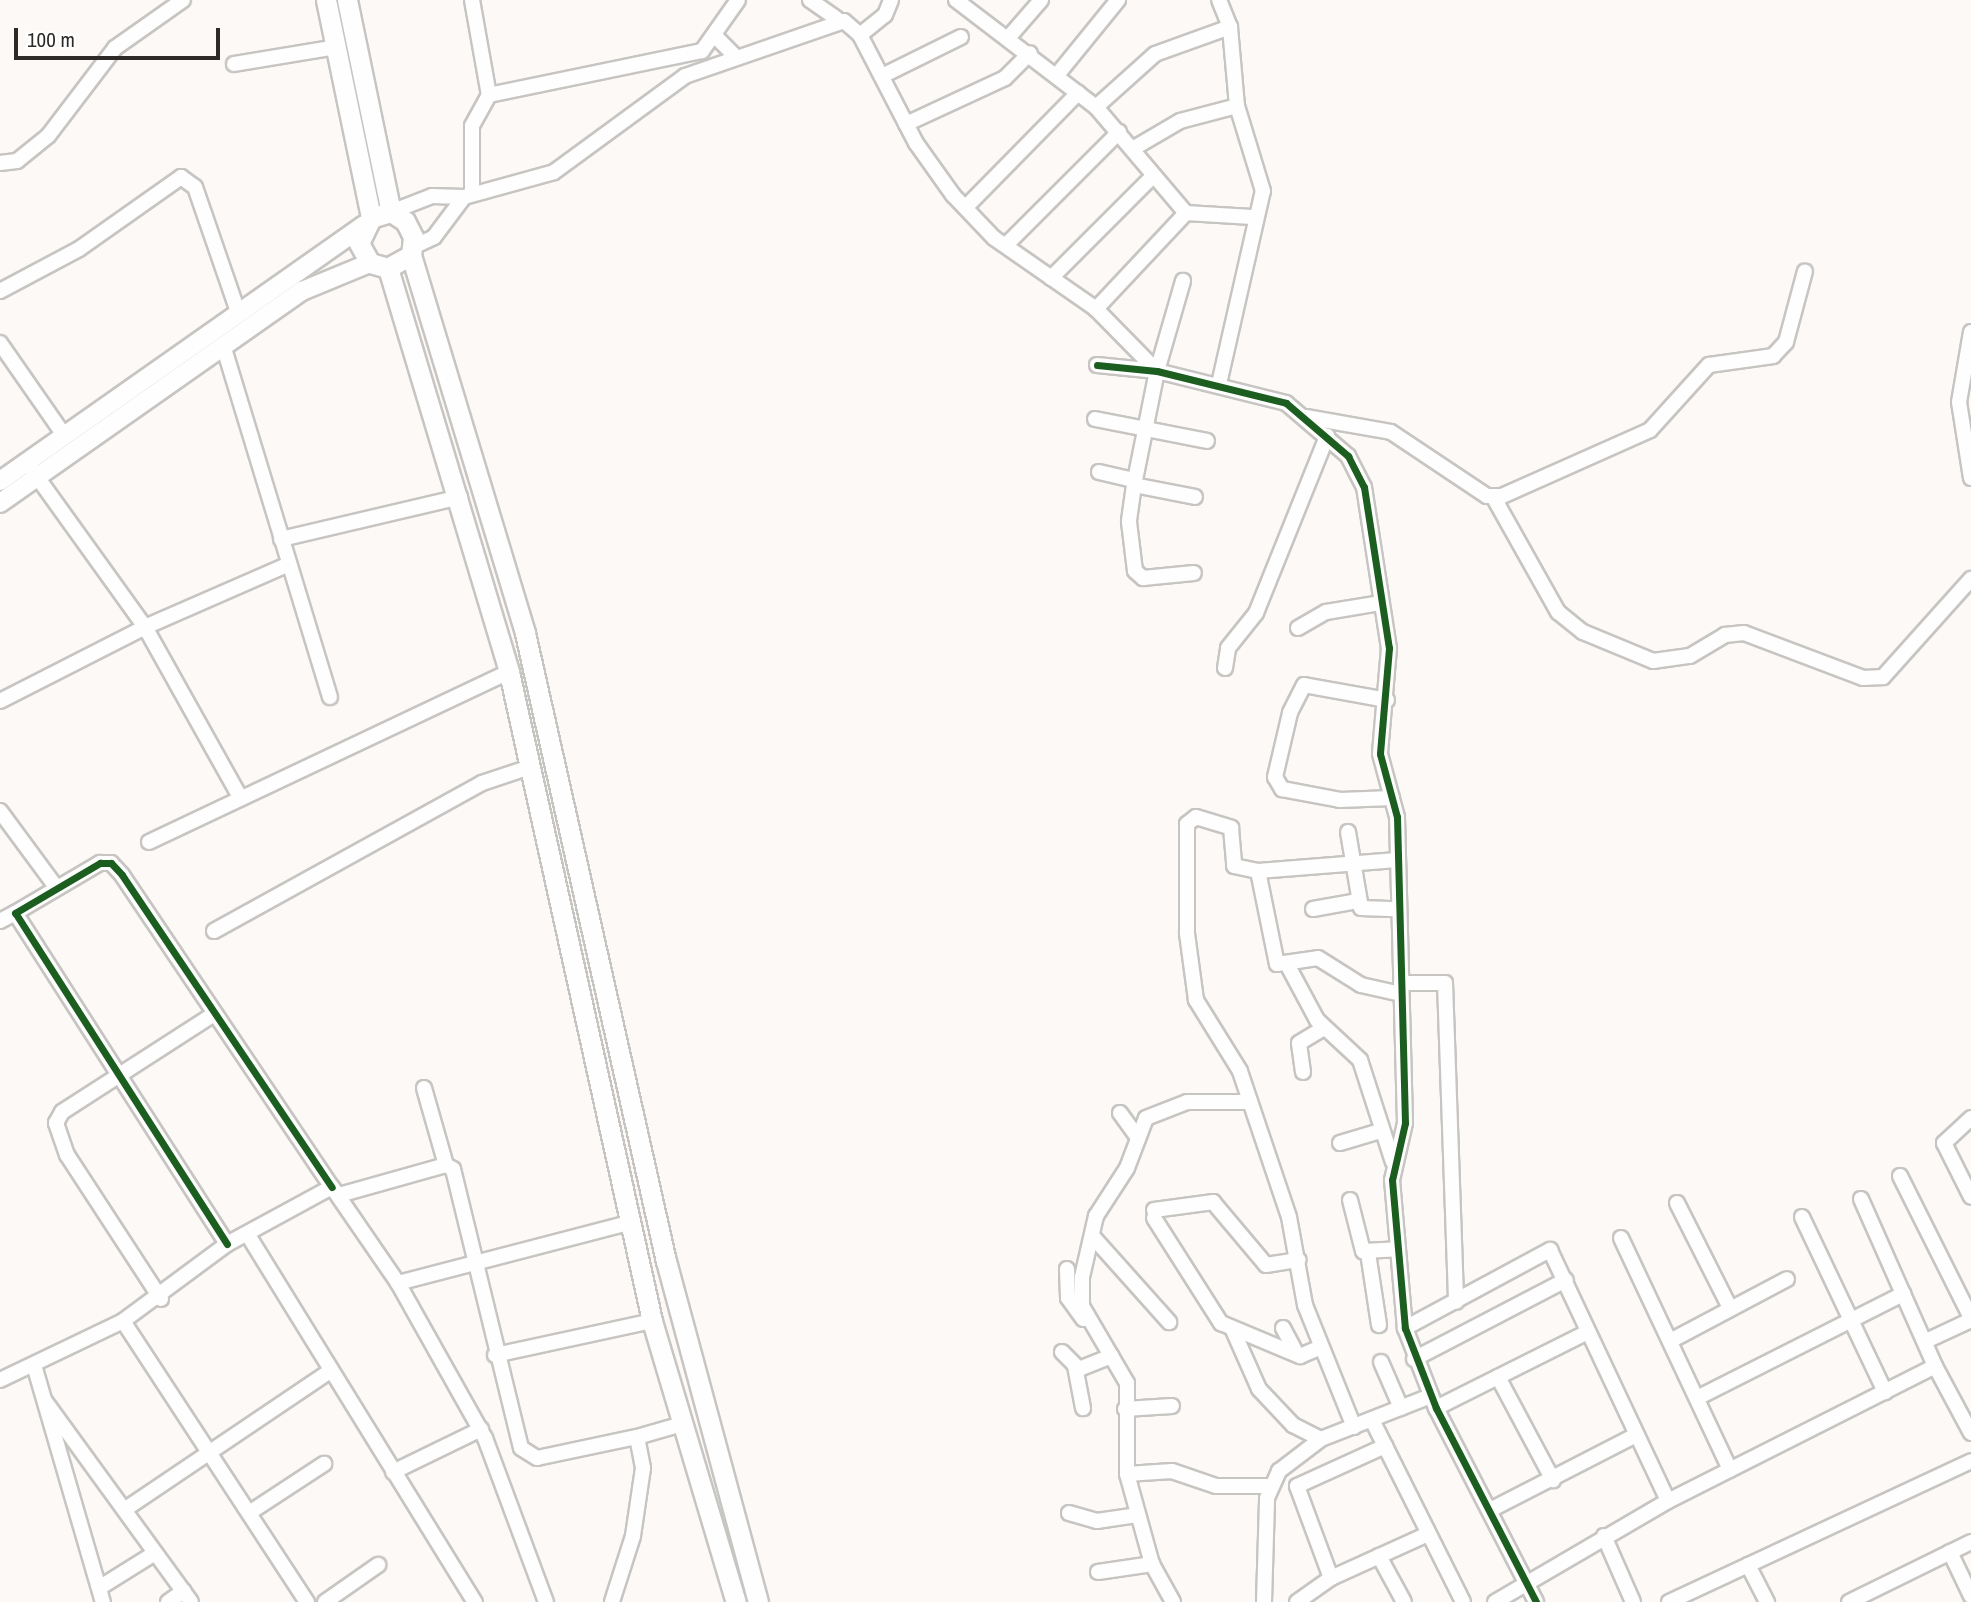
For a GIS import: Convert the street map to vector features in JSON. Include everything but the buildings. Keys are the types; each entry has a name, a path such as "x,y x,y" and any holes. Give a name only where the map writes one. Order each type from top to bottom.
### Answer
{"main road":[{"path":"326,0 337,47 367,221 359,243 379,266 460,497 509,672 652,1321 736,1602"},
{"path":"347,0 391,212 411,228 412,251 525,633 666,1261 758,1602"},
{"path":"367,221 391,212"},
{"path":"379,266 412,251"}],"street":[{"path":"0,163 17,161 48,136 116,48 183,0"},
{"path":"412,251 434,237 468,195 472,126 489,95 471,0"},
{"path":"685,76 738,0"},
{"path":"810,0 860,35 906,124 965,207 1006,245 1096,309 1157,371"},
{"path":"860,35 885,15 891,0"},
{"path":"958,0 1096,107 1117,134 1134,148 1152,177 1186,213 1252,217"},
{"path":"1009,37 1041,0"},
{"path":"1056,75 1118,0"},
{"path":"1219,0 1230,27 1237,107 1263,191 1252,217 1248,272 1219,384"},
{"path":"391,212 432,196 468,195 554,172 685,76 836,18"},
{"path":"1096,107 1155,54 1230,27"},
{"path":"714,35 736,57"},
{"path":"881,76 961,37"},
{"path":"234,64 337,47"},
{"path":"489,95 702,51"},
{"path":"906,124 1013,72 1028,56"},
{"path":"965,207 1076,94"},
{"path":"1134,148 1180,121 1237,107"},
{"path":"1006,245 1117,134"},
{"path":"0,291 79,249 181,177 194,187 238,312"},
{"path":"1051,278 1152,177"},
{"path":"1096,309 1186,213"},
{"path":"0,481 367,221"},
{"path":"0,503 302,291 379,266"},
{"path":"1494,498 1650,430 1709,365 1773,356 1786,342 1805,271"},
{"path":"1183,281 1143,429 1129,523 1135,571 1143,578 1194,573"},
{"path":"1971,332 1959,402 1971,478"},
{"path":"0,343 64,436"},
{"path":"223,345 330,697"},
{"path":"1097,365 1157,371 1219,384 1286,403 1306,417 1348,456 1364,487 1389,648 1387,700 1380,754 1392,798 1397,860 1405,1123 1392,1162"},
{"path":"1306,417 1391,432 1494,498 1558,612 1583,632 1653,661 1690,656 1724,635 1744,634 1863,678 1883,677 1897,670 1971,579"},
{"path":"1095,419 1207,441"},
{"path":"1225,668 1228,648 1256,613 1327,436"},
{"path":"27,463 145,627 240,797"},
{"path":"1099,472 1195,497"},
{"path":"281,539 460,497"},
{"path":"0,701 145,627 289,564"},
{"path":"1298,628 1326,612 1381,603"},
{"path":"149,842 509,672"},
{"path":"1387,700 1304,685 1290,713 1275,777 1282,789 1340,800 1392,798"},
{"path":"214,932 482,783 530,767"},
{"path":"0,811 56,887"},
{"path":"1354,1427 1305,1305 1299,1260 1237,1063 1196,1000 1187,933 1187,824 1196,817 1228,824 1234,866 1258,871 1353,861 1397,860"},
{"path":"1348,832 1358,901 1365,911 1397,909"},
{"path":"0,921 56,887 111,863 211,1016 398,1283 481,1429 546,1602"},
{"path":"1258,871 1275,961 1287,964 1318,958 1361,985 1401,989 1445,983 1456,1302"},
{"path":"1313,909 1358,901"},
{"path":"15,913 227,1244"},
{"path":"1287,964 1324,1028 1360,1060 1392,1162 1405,1328 1414,1359 1492,1509 1536,1602"},
{"path":"161,1299 56,1136 62,1112 211,1016"},
{"path":"1303,1072 1299,1043 1324,1028"},
{"path":"424,1088 446,1165 459,1181 495,1355 516,1440 527,1455 537,1458 637,1437 682,1424"},
{"path":"1094,1333 1080,1294 1101,1203 1127,1168 1146,1118 1168,1105 1250,1102"},
{"path":"1120,1113 1138,1138"},
{"path":"1971,1118 1944,1143 1971,1197"},
{"path":"1340,1143 1380,1130"},
{"path":"0,1380 123,1321 161,1299 227,1244 335,1191 446,1165"},
{"path":"1900,1175 1971,1319 1926,1341"},
{"path":"1861,1199 1935,1366 1971,1433"},
{"path":"1350,1200 1359,1246 1368,1253 1379,1325"},
{"path":"1294,1349 1281,1351 1274,1342 1232,1328 1214,1315 1154,1214 1213,1202 1266,1265 1299,1260"},
{"path":"1677,1203 1730,1308"},
{"path":"1802,1217 1854,1321 1885,1392"},
{"path":"398,1283 632,1222"},
{"path":"248,1234 330,1371 475,1602"},
{"path":"1620,1237 1699,1397 1730,1471"},
{"path":"1094,1238 1169,1322"},
{"path":"1368,1253 1398,1249"},
{"path":"1405,1328 1550,1250 1566,1280 1586,1333 1668,1501"},
{"path":"1067,1269 1068,1298 1111,1356 1127,1383 1127,1474 1152,1564 1173,1602"},
{"path":"1672,1340 1787,1279"},
{"path":"1414,1359 1566,1280"},
{"path":"1699,1397 1903,1294"},
{"path":"123,1321 307,1602"},
{"path":"495,1355 652,1321"},
{"path":"1232,1328 1259,1389 1293,1424 1321,1439"},
{"path":"1283,1328 1300,1356 1321,1347"},
{"path":"1127,1474 1172,1471 1216,1486 1269,1486 1321,1439 1401,1408 1434,1402 1498,1377 1586,1333"},
{"path":"1062,1352 1075,1366 1084,1369 1111,1356"},
{"path":"1381,1362 1401,1408"},
{"path":"34,1364 101,1595 155,1553"},
{"path":"1075,1366 1083,1408"},
{"path":"1495,1602 1529,1586 1604,1536 1668,1501 1935,1366"},
{"path":"127,1508 330,1371"},
{"path":"1498,1377 1553,1480"},
{"path":"46,1401 127,1508 187,1597 168,1602"},
{"path":"1125,1409 1172,1406"},
{"path":"1373,1420 1426,1535 1463,1602"},
{"path":"393,1472 481,1429"},
{"path":"1492,1509 1636,1435"},
{"path":"612,1602 633,1536 643,1468 637,1437"},
{"path":"57,1443 83,1448"},
{"path":"1331,1578 1297,1486 1385,1446"},
{"path":"1672,1601 1971,1461"},
{"path":"249,1514 324,1464"},
{"path":"1264,1602 1269,1486"},
{"path":"1069,1513 1097,1521 1137,1514"},
{"path":"1297,1602 1331,1578 1426,1535"},
{"path":"1604,1536 1633,1602"},
{"path":"1849,1602 1971,1542"},
{"path":"1950,1552 1971,1596"},
{"path":"1379,1556 1404,1602"},
{"path":"1098,1572 1152,1564"},
{"path":"325,1602 378,1565"},
{"path":"1748,1565 1767,1602"}],"cycle path":[{"path":"1097,365 1157,371 1286,403 1348,456 1364,487 1389,648 1380,754 1397,817 1405,1123 1392,1180 1405,1328 1436,1408 1536,1602"},
{"path":"227,1244 15,913 100,863 111,863 122,875 332,1187"}]}
